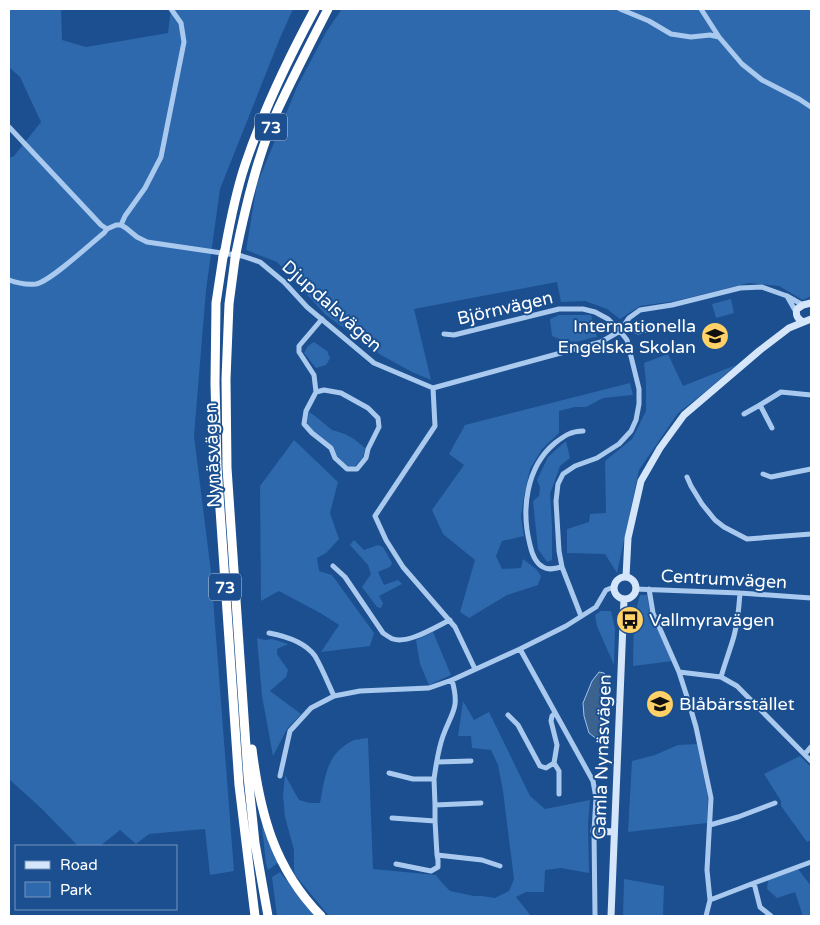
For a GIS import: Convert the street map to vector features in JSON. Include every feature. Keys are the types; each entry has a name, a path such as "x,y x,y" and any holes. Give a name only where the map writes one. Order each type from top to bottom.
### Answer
{"highway":[{"name":"Nynäsvägen","path":"255,916 239,785 217,466 216,303 230,220 245,166 262,120 290,56 315,9"},
{"name":"Nynäsvägen","path":"268,916 256,843 248,776 227,468 226,379 228,304 242,222 260,155 278,110 328,9"},
{"path":"241,664 259,798 268,832 284,867 306,900 321,916"}],"street":[{"path":"9,280 35,284 49,278 107,229 121,225 145,188 161,157 184,42 180,23 171,9"},
{"path":"620,9 671,34 691,37 710,35 719,37"},
{"path":"701,9 719,37 742,64 762,80 811,107"},
{"path":"9,127 101,225 107,229"},
{"name":"Djupdalsvägen","path":"121,225 147,242 237,256 260,262 284,282 307,307 374,364 433,388"},
{"path":"475,669 456,627 403,567 386,540 375,516 435,426 433,388 601,342 620,331 630,318 640,310 672,305 740,288 762,287 808,305"},
{"path":"787,296 798,319 808,322"},
{"path":"780,335 798,309 808,305"},
{"name":"Björnvägen","path":"444,334 454,335 559,309 583,309 595,312 608,319 627,340 639,389 636,420 631,431 619,444 597,458 575,466 563,474 558,484 556,501 559,551 562,567 581,616"},
{"path":"316,392 324,390 341,394 368,408 378,418 379,427 368,449 366,458 357,469 348,470 335,458 331,448 312,434 304,424 306,411 316,392 314,375 299,352 299,346 322,319"},
{"path":"626,577 628,538 641,481 660,448 684,415 759,351 798,324 808,322"},
{"path":"744,414 781,392 811,395"},
{"path":"760,405 772,428"},
{"path":"562,567 549,570 541,567 536,561 527,532 525,516 527,496 532,474 540,459 549,448 563,436 574,431 583,431"},
{"path":"763,474 771,477 811,469"},
{"path":"687,476 702,504 715,520 747,539 811,534"},
{"path":"332,566 345,577 383,632 392,639 403,640 416,636 450,620"},
{"path":"626,577 633,581 635,589 632,596 624,599 618,596 614,587 616,581 626,577"},
{"path":"280,776 290,731 311,708 334,696 360,691 429,688 452,680 566,626 596,607 606,590 614,587"},
{"name":"Centrumvägen","path":"635,589 811,598"},
{"path":"649,589 653,613 679,672 696,727 711,798 707,870 710,900 706,916"},
{"path":"721,677 734,637 740,593"},
{"name":"Gamla Nynäsvägen","path":"611,916 624,599"},
{"path":"269,633 292,639 314,655 334,696"},
{"path":"520,649 593,781 596,798 594,831 595,916"},
{"path":"679,672 721,677 737,686 811,760"},
{"path":"396,864 431,871 438,867 434,779 442,738 456,703 456,693 452,680"},
{"path":"555,714 550,721 557,745 554,763 559,771 560,794"},
{"path":"508,716 518,725 540,766 546,768 554,763"},
{"path":"804,754 811,748"},
{"path":"437,762 471,761"},
{"path":"389,773 413,779 434,779"},
{"path":"434,805 481,803"},
{"path":"710,824 738,817 775,803"},
{"path":"392,818 435,821"},
{"path":"594,831 614,832"},
{"path":"437,855 482,860 500,866"},
{"path":"710,900 811,862"},
{"path":"754,883 760,907 771,916"}],"green space":[{"path":"9,9 61,9 62,40 86,47 168,33 171,9 293,9 220,189 206,290 194,436 211,572 234,871 210,875 205,829 149,834 136,844 120,830 101,845 77,845 9,779 9,158 14,156 41,122 20,77 9,67"},
{"path":"342,9 811,9 811,296 803,300 779,286 749,283 675,301 640,306 620,319 607,309 585,301 561,302 557,282 414,309 431,380 381,355 326,315 277,262 246,250 257,184 297,87 326,32"},
{"path":"731,299 734,313 716,318 712,304"},
{"path":"559,315 591,315 597,337 574,342 552,336 550,319"},
{"path":"314,342 327,351 330,358 326,365 316,368 304,353 308,346"},
{"path":"668,354 683,386 736,365 678,413 639,470 617,573 605,554 567,553 567,529 589,522 590,514 606,513 605,461 632,439 646,411 644,363"},
{"path":"630,383 633,395 603,398 586,407 575,407 559,411 559,433 542,449 530,469 521,517 524,536 502,541 496,556 502,569 521,568 523,559 536,569 541,576 538,585 507,595 469,618 460,612 475,560 443,534 432,510 464,465 449,454 465,425"},
{"path":"309,412 332,430 345,434 365,448 363,457 355,466 347,467 337,456 333,446 312,432 307,422"},
{"path":"294,440 338,482 330,513 339,539 326,553 317,558 319,571 332,575 374,633 370,646 321,652 339,625 279,591 261,601 260,486"},
{"path":"566,441 570,458 560,466 550,494 552,560 547,562 538,549 533,501 539,496 540,487 537,480 548,457"},
{"path":"354,540 364,550 378,545 383,547 392,563 390,567 378,572 384,585 398,580 402,584 379,596 383,603 381,608 377,607 362,587 371,574 368,565 350,545"},
{"path":"640,595 647,595 650,613 673,661 633,666 634,618"},
{"path":"601,611 611,611 615,629 614,665 597,626 595,615"},
{"path":"433,632 451,675 429,685 420,664 416,640"},
{"path":"257,638 272,639 288,644 277,649 277,654 288,670 286,677 270,691 301,714 287,729 273,756 262,696"},
{"path":"463,701 474,720 489,712 530,796 545,809 590,800 588,823 589,873 561,868 545,870 544,892 526,892 516,897 531,916 329,916 295,875 294,850 285,817 283,795 285,775 299,800 320,803 325,776 332,760 343,746 360,739 368,738 373,869 436,875 450,891 474,896 495,898 509,891 514,879 498,765 491,750 472,748 471,736 458,736"},
{"path":"697,744 708,798 707,823 628,832 632,761 655,755 678,745"},
{"path":"800,756 811,767 811,840 807,842 781,806 781,801 764,774"},
{"path":"261,817 279,862 268,870 266,864"},
{"path":"798,869 811,886 811,916 803,916 795,892 777,898 767,889 768,880"},
{"path":"280,872 317,916 277,916 272,877"},
{"path":"624,879 664,886 663,916 623,916"}],"shaded area":[{"path":"645,324 651,325 650,331 635,333 635,328"},
{"path":"599,672 604,673 608,679 606,698 609,707 608,725 604,736 598,740 589,733 584,716 583,703 592,681"}],"place":[{"name":"Internationella Engelska Skolan","path":"715,336"},
{"name":"Vallmyravägen","path":"630,620"},
{"name":"Blåbärsstället","path":"660,704"}]}
